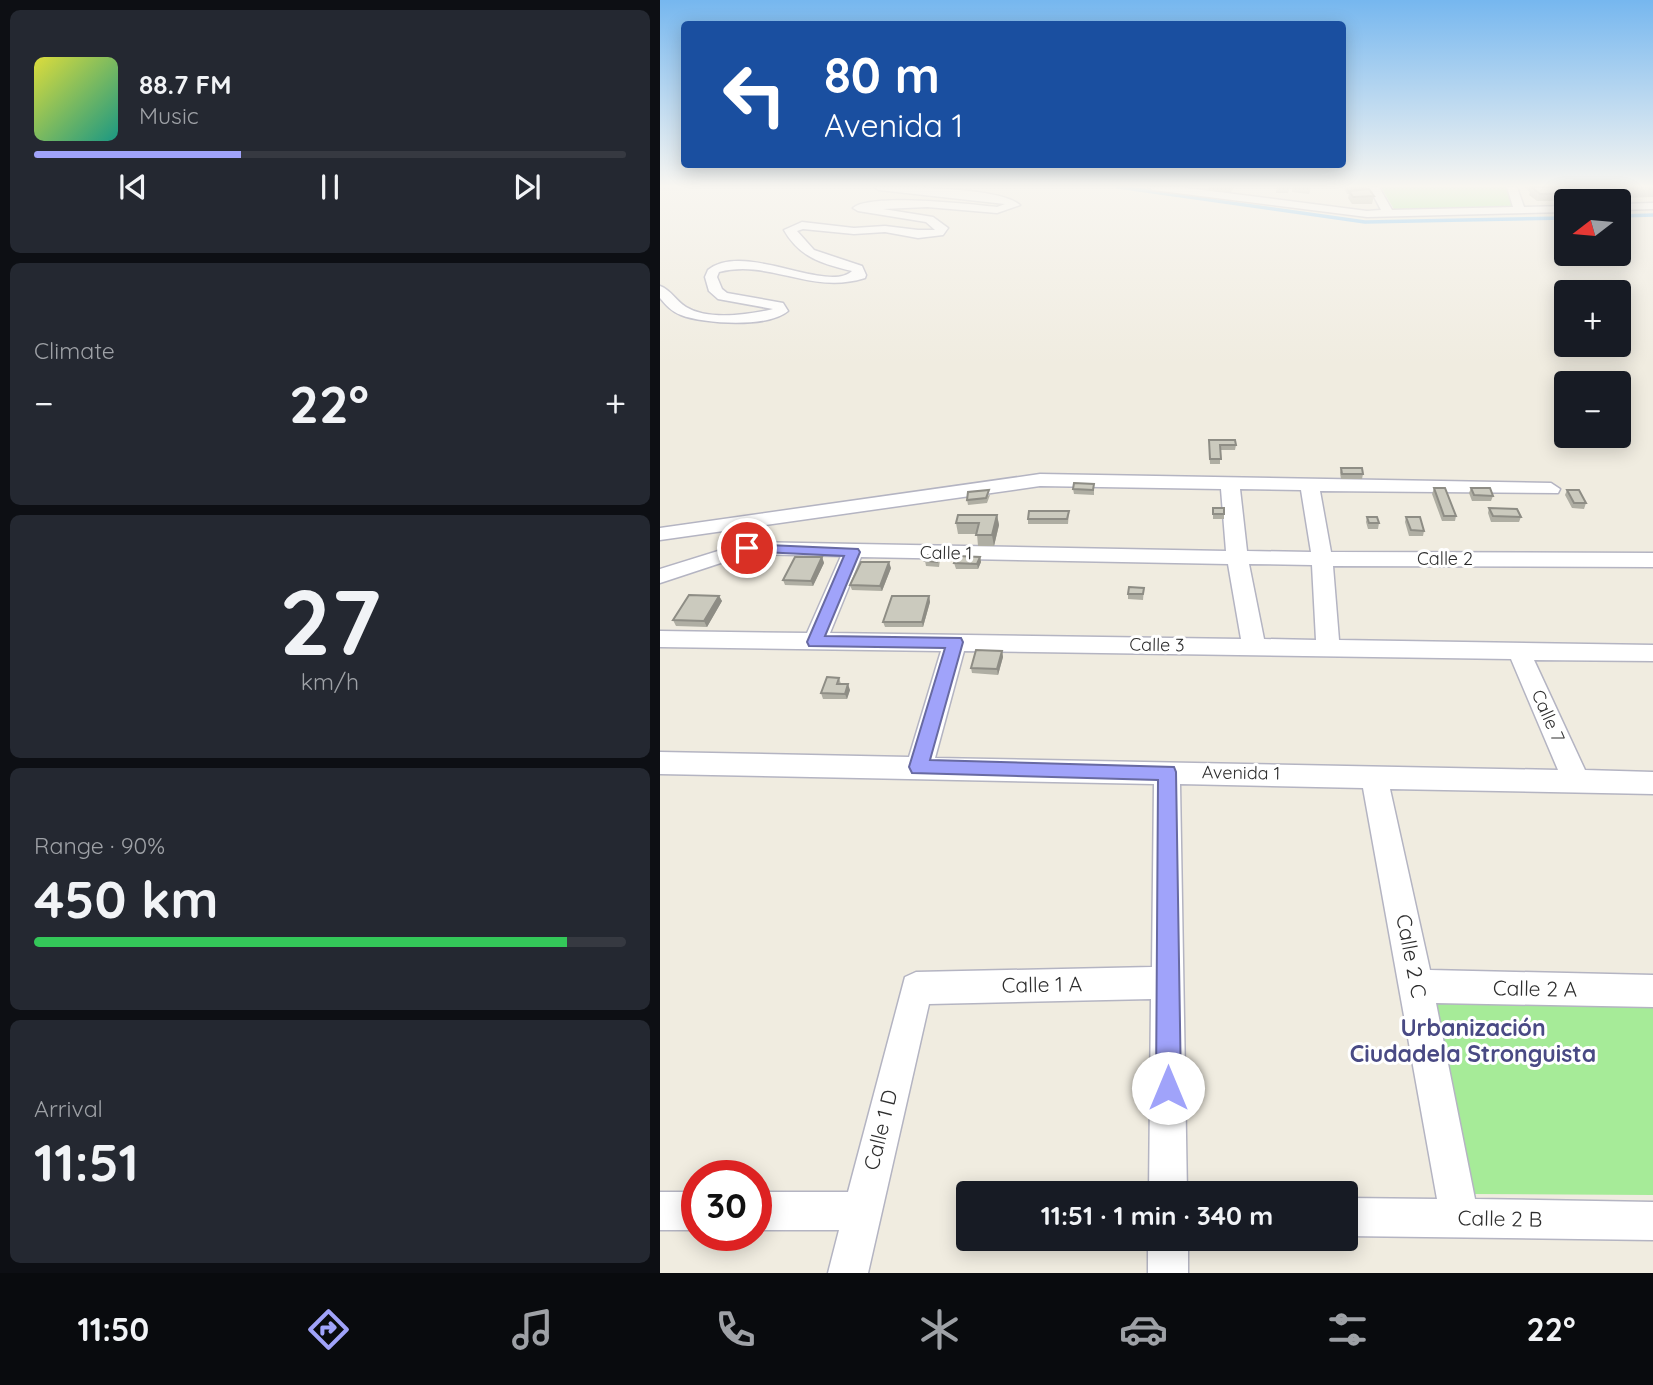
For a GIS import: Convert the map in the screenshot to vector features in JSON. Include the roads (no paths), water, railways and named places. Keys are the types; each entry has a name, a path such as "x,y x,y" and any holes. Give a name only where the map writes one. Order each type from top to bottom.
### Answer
{"street":[{"path":"660,290 681,311 698,315 758,318 781,311 778,306 723,296 715,291 711,277 714,270 724,265 736,264 830,280 855,278 860,275 858,270 808,254 800,246"},
{"path":"660,534 1040,480 1551,489"},
{"path":"1230,483 1237,557 1254,646"},
{"path":"1310,485 1322,558 1328,648"},
{"name":"Calle 1","path":"660,576 747,548 1237,557"},
{"path":"815,642 853,552"},
{"name":"Calle 2","path":"1237,557 1653,560"},
{"name":"Calle 3","path":"660,639 1653,653"},
{"path":"919,767 955,642"},
{"name":"Calle 7","path":"1519,652 1576,781"},
{"name":"Avenida 1","path":"660,763 1653,783"},
{"path":"1167,772 1168,1181"},
{"name":"Calle 2 C","path":"1374,776 1417,986 1460,1219"},
{"name":"Calle 1 A","path":"916,988 1168,983"},
{"name":"Calle 2 A","path":"1417,986 1653,991"},
{"name":"Calle 1 D","path":"848,1273 916,988"},
{"path":"660,1211 681,1211"},
{"path":"772,1211 862,1211"},
{"name":"Calle 2 B","path":"1358,1217 1653,1221"},
{"path":"1168,1251 1168,1273"}],"district":[{"name":"Urbanización Ciudadela Stronguista","path":"1473,1041"}]}
